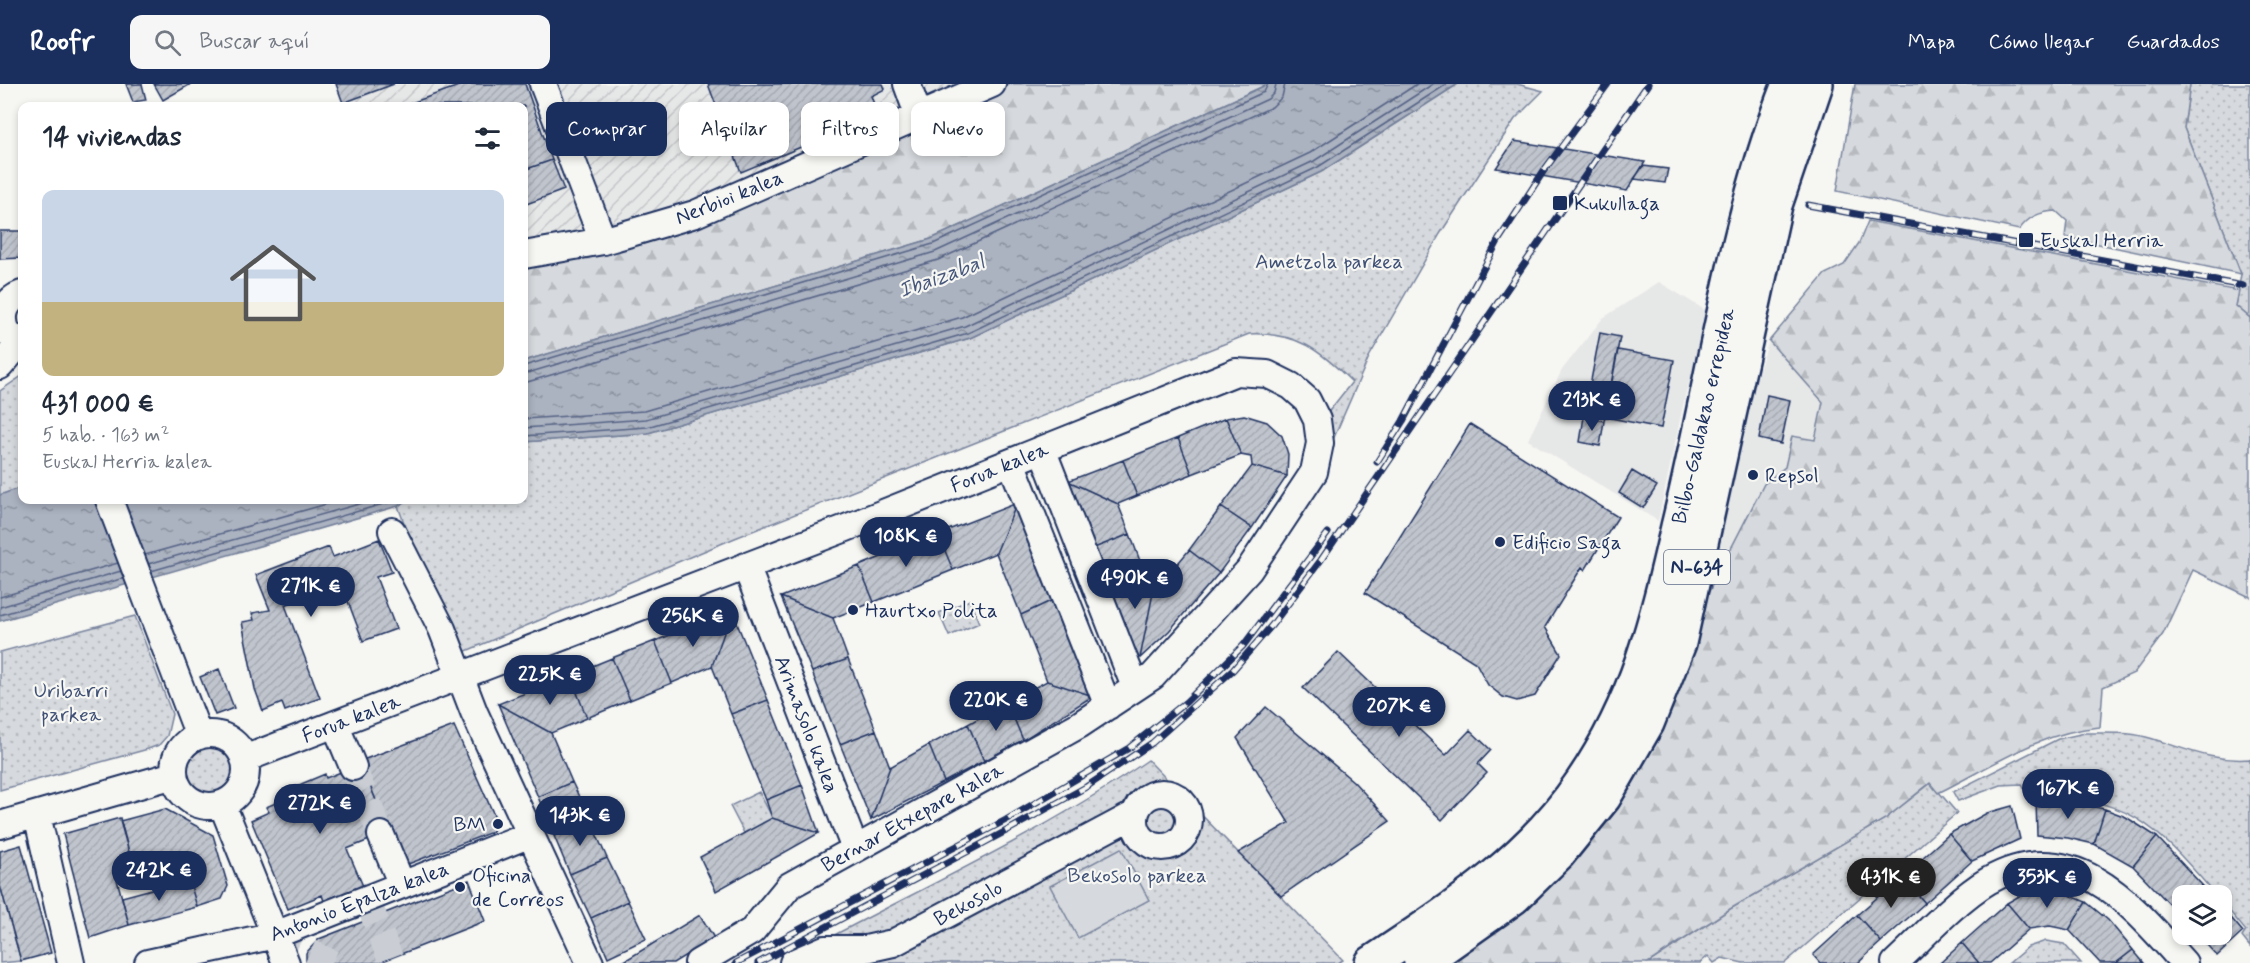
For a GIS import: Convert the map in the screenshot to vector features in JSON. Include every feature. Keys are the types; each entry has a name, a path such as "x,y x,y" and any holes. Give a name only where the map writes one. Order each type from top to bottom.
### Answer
{"highway":[{"name":"Bilbo-Galdakao errepidea","path":"1372,963 1497,876 1539,836 1582,782 1623,711 1654,630 1751,199 1789,84"},
{"name":"Bilbo-Galdakao errepidea","path":"1421,963 1514,897 1558,854 1604,797 1647,723 1679,644 1775,205 1816,84"}],"street":[{"path":"543,84 603,241"},
{"path":"907,84 914,102"},
{"name":"Nerbioi kalea","path":"952,102 992,84"},
{"name":"Nerbioi kalea","path":"528,254 603,241 695,214 911,120"},
{"path":"11,297 3,316 3,325 12,339 18,342"},
{"path":"0,366 18,347"},
{"name":"Forua kalea","path":"244,759 746,566 1236,372"},
{"name":"Bernar Etxepare kalea","path":"698,963 753,931 789,886 1079,725 1153,676 1249,570 1314,472 1320,443 1317,420 1307,400 1291,386 1267,374 1236,372"},
{"path":"1042,449 1135,687"},
{"path":"1011,462 1108,706"},
{"path":"111,504 199,736"},
{"path":"392,531 442,629 459,677 590,963"},
{"name":"Arimasolo kalea","path":"746,566 855,849"},
{"path":"335,724 353,767"},
{"path":"199,736 221,736 231,741 244,759 244,781 232,799 222,804 209,806 186,797 178,787 174,775 174,763 179,751 188,741 199,736"},
{"path":"0,825 174,775"},
{"path":"222,804 286,963"},
{"name":"Bekosolo","path":"793,963 825,949 866,949 893,943 1135,814"},
{"path":"37,815 71,963"},
{"name":"Antonio Epalza kalea","path":"148,963 275,935 531,834"},
{"path":"381,835 402,885"},
{"path":"1895,963 1988,882 2007,872 2046,866 2081,871 2102,882 2144,918 2184,963"}],"shaded area":[{"path":"336,84 986,84 946,102 911,102 911,118 899,123 899,102 801,102 801,156 825,156 695,214 528,254 528,102 343,102"},
{"path":"1659,282 1713,315 1686,392 1658,521 1528,440 1562,370 1603,318"},
{"name":"Repsol","path":"1769,341 1823,403 1815,441 1792,437 1785,467 1764,484 1702,605 1746,408"}],"green space":[{"path":"986,84 1268,84 931,239 528,360 528,254 603,241 810,156 899,156 899,120 911,115 911,156 1005,156 1005,102 942,102"},
{"name":"Ametzola parkea","path":"1458,84 1517,84 1543,91 1515,119 1440,234 1369,357 1332,442 1326,415 1352,382 1307,345 1281,336 1249,334 735,538 452,657 398,506 401,504 528,504 528,442 648,433 970,338 1321,172"},
{"path":"1855,84 2190,84 2184,128 2241,274 2065,237 2067,221 2056,211 2035,216 2019,230 1837,191"},
{"path":"2190,84 2250,84 2250,318 2236,306 2241,274 2184,128"},
{"path":"1868,221 2239,291 2236,306 2250,318 2250,597 2193,570 2163,634 2134,673 2103,687 2100,727 2078,730 2036,743 1938,793 1930,783 1885,819 1730,909 1648,963 1445,963 1702,605 1764,484 1785,467 1792,436 1815,440 1823,402 1769,341 1825,274 1844,265 1859,243"},
{"path":"18,379 18,488 0,495 0,391"},
{"path":"970,600 979,623 949,636 939,613"},
{"name":"Uribarri parkea","path":"135,616 172,714 167,736 159,745 148,749 0,790 0,652"},
{"path":"2085,733 2138,735 2209,756 2250,759 2250,947 2242,937 2246,931 2232,914 2232,885 2207,885 2175,849 2137,818 2116,808 2091,801 2028,798 2022,784 2001,785 1958,801 1953,792 2058,739"},
{"path":"210,748 219,749 226,754 231,761 231,779 226,786 219,791 210,792 201,791 194,786 189,779 188,770 189,761 194,754 201,749"},
{"name":"Bekosolo parkea","path":"1148,760 1343,960 1338,963 782,963 1060,816"},
{"path":"1931,783 1957,813 1785,963 1743,963 1722,958 1714,963 1708,956 1700,963 1648,963 1730,909 1885,819"},
{"path":"759,792 773,819 744,833 730,806"},
{"path":"1121,848 1149,900 1078,938 1050,886"},
{"path":"0,885 21,961 0,963"},
{"path":"2046,941 2064,944 2081,963 2009,963 2028,947"}],"water":[{"name":"Ibaizabal","path":"1268,84 1458,84 1321,172 970,338 648,433 528,442 528,360 931,239"},
{"path":"18,488 18,504 401,504 0,621 0,495"}],"building":[{"path":"126,84 142,84 146,100 133,102"},
{"path":"154,84 191,84 163,100"},
{"path":"336,84 394,84 346,102 343,102"},
{"path":"464,84 525,84 546,143 546,156 551,156 552,160 528,169 528,102 414,102"},
{"path":"708,84 883,84 885,89 871,96 873,102 801,102 801,147 789,152 789,102 715,102"},
{"path":"1514,141 1645,162 1627,191 1496,168"},
{"path":"735,156 779,156 741,172"},
{"path":"552,160 564,190 528,204 528,169"},
{"path":"1643,166 1668,169 1665,183 1634,179"},
{"path":"0,231 18,231 18,258 0,259"},
{"path":"1600,333 1620,337 1604,421 1584,417"},
{"path":"1618,350 1674,360 1661,428 1605,417"},
{"path":"1767,395 1790,400 1781,444 1759,439"},
{"path":"1244,415 1267,422 1282,436 1288,454 1287,476 1252,466 1251,457 1241,455 1226,418"},
{"path":"1584,417 1604,421 1600,446 1580,442"},
{"path":"1226,418 1241,455 1192,474 1178,438"},
{"name":"Edificio Saga","path":"1470,424 1618,517 1585,570 1582,567 1545,627 1561,654 1535,696 1517,701 1503,697 1488,685 1476,663 1365,593"},
{"path":"1178,438 1192,474 1137,496 1123,460"},
{"path":"1123,460 1137,496 1118,504 1068,481"},
{"path":"1252,466 1287,476 1252,528 1221,507"},
{"path":"1632,471 1657,486 1643,508 1619,493"},
{"path":"1068,481 1118,504 1130,534 1094,548"},
{"path":"1017,503 1055,599 1021,615 996,553"},
{"path":"1017,503 996,553 953,570 938,534"},
{"path":"1221,507 1252,528 1219,573 1189,550"},
{"path":"938,534 953,570 874,602 859,566"},
{"path":"1130,534 1146,577 1111,591 1094,548"},
{"path":"379,539 392,572 376,577 396,629 363,641 341,583 285,605 320,698 285,711 282,703 263,711 255,689 242,622 254,620 252,613 270,610 256,575 329,547 333,557"},
{"path":"1189,550 1219,573 1169,631 1140,658 1153,593"},
{"path":"859,566 874,602 833,618 781,597"},
{"path":"1146,577 1153,593 1140,658 1137,657 1111,591"},
{"path":"781,597 833,618 848,659 812,672"},
{"path":"1055,599 1093,696 1047,681 1021,615"},
{"path":"732,611 712,666 672,683 655,641"},
{"path":"732,611 768,700 731,714 712,666"},
{"path":"655,641 672,683 630,700 612,658"},
{"path":"1338,652 1446,755 1470,730 1491,750 1478,764 1487,773 1442,820 1303,688"},
{"path":"612,658 630,700 587,718 570,675"},
{"path":"848,659 876,730 840,744 812,672"},
{"path":"219,669 234,708 215,715 200,677"},
{"path":"570,675 587,718 551,733 498,704"},
{"path":"1047,681 1093,696 1023,740 1007,702"},
{"path":"768,700 802,785 766,800 731,714"},
{"path":"1007,702 1023,740 984,761 968,724"},
{"path":"498,704 551,733 572,782 538,797"},
{"path":"1266,707 1354,782 1390,821 1281,896 1238,853 1289,823 1237,738"},
{"path":"968,724 984,761 944,782 929,745"},
{"path":"454,726 498,824 492,832 403,866 360,761"},
{"path":"876,730 890,767 871,820 840,744"},
{"path":"929,745 944,782 871,820 890,767"},
{"path":"361,764 389,832 347,849 363,886 324,901 322,895 288,909 251,820 269,812 266,807 290,797 287,790 325,774 326,778"},
{"path":"572,782 590,820 554,836 538,797"},
{"path":"802,785 819,833 772,818 766,800"},
{"path":"2036,800 2065,801 2105,809 2094,844 2068,838 2037,835"},
{"path":"2012,806 2020,839 1972,861 1949,834 1987,813"},
{"path":"165,809 213,835 228,886 222,899 197,907 186,868 162,855 132,863 120,821"},
{"path":"2105,809 2126,817 2157,837 2133,866 2094,844"},
{"path":"120,818 132,863 114,868 129,925 90,938 63,834"},
{"path":"772,818 819,833 716,891 700,857"},
{"path":"590,820 607,858 570,874 554,836"},
{"path":"1949,834 1972,861 1925,903 1902,876"},
{"path":"2157,837 2202,885 2172,885 2172,907 2133,866"},
{"path":"21,845 51,953 21,961 0,885 0,851"},
{"path":"607,858 628,901 591,918 570,874"},
{"path":"1902,876 1925,903 1881,942 1857,915"},
{"path":"189,879 197,907 129,925 122,897"},
{"path":"469,880 485,921 378,963 306,963 306,953 319,939"},
{"path":"2049,891 2065,893 2086,902 2069,930 2050,926 2029,929 2007,903 2021,895"},
{"path":"628,901 646,939 608,957 591,918"},
{"path":"2086,902 2108,920 2133,950 2116,963 2100,963 2069,930"},
{"path":"2007,903 2029,929 1990,963 1979,963 1962,943"},
{"path":"700,915 714,938 673,963 621,963"},
{"path":"1857,915 1881,942 1858,963 1820,963 1813,955"},
{"path":"2232,919 2243,932 2232,942"},
{"path":"1962,943 1979,963 1940,963"},
{"path":"2207,945 2229,945 2217,956"},
{"path":"2133,950 2144,963 2116,963"}],"tunnel":[{"path":"353,767 381,835"},
{"path":"367,899 390,958"},
{"path":"275,935 332,963"}],"railway":[{"path":"1377,462 1403,421 1498,241 1545,169 1608,84"},
{"path":"758,963 1086,787 1152,743 1233,670 1272,625 1321,560 1648,84"},
{"path":"1808,205 2243,286"},
{"path":"736,963 1006,820 1129,748 1186,702 1243,646 1328,533"}],"place":[{"name":"Kukullaga","path":"1560,203"},
{"name":"Euskal Herria","path":"2026,240"},
{"name":"Repsol","path":"1753,475"},
{"name":"Edificio Saga","path":"1500,542"},
{"name":"Haurtxo Polita","path":"853,610"},
{"name":"BM","path":"498,824"},
{"name":"Oficina de Correos","path":"460,887"}]}
